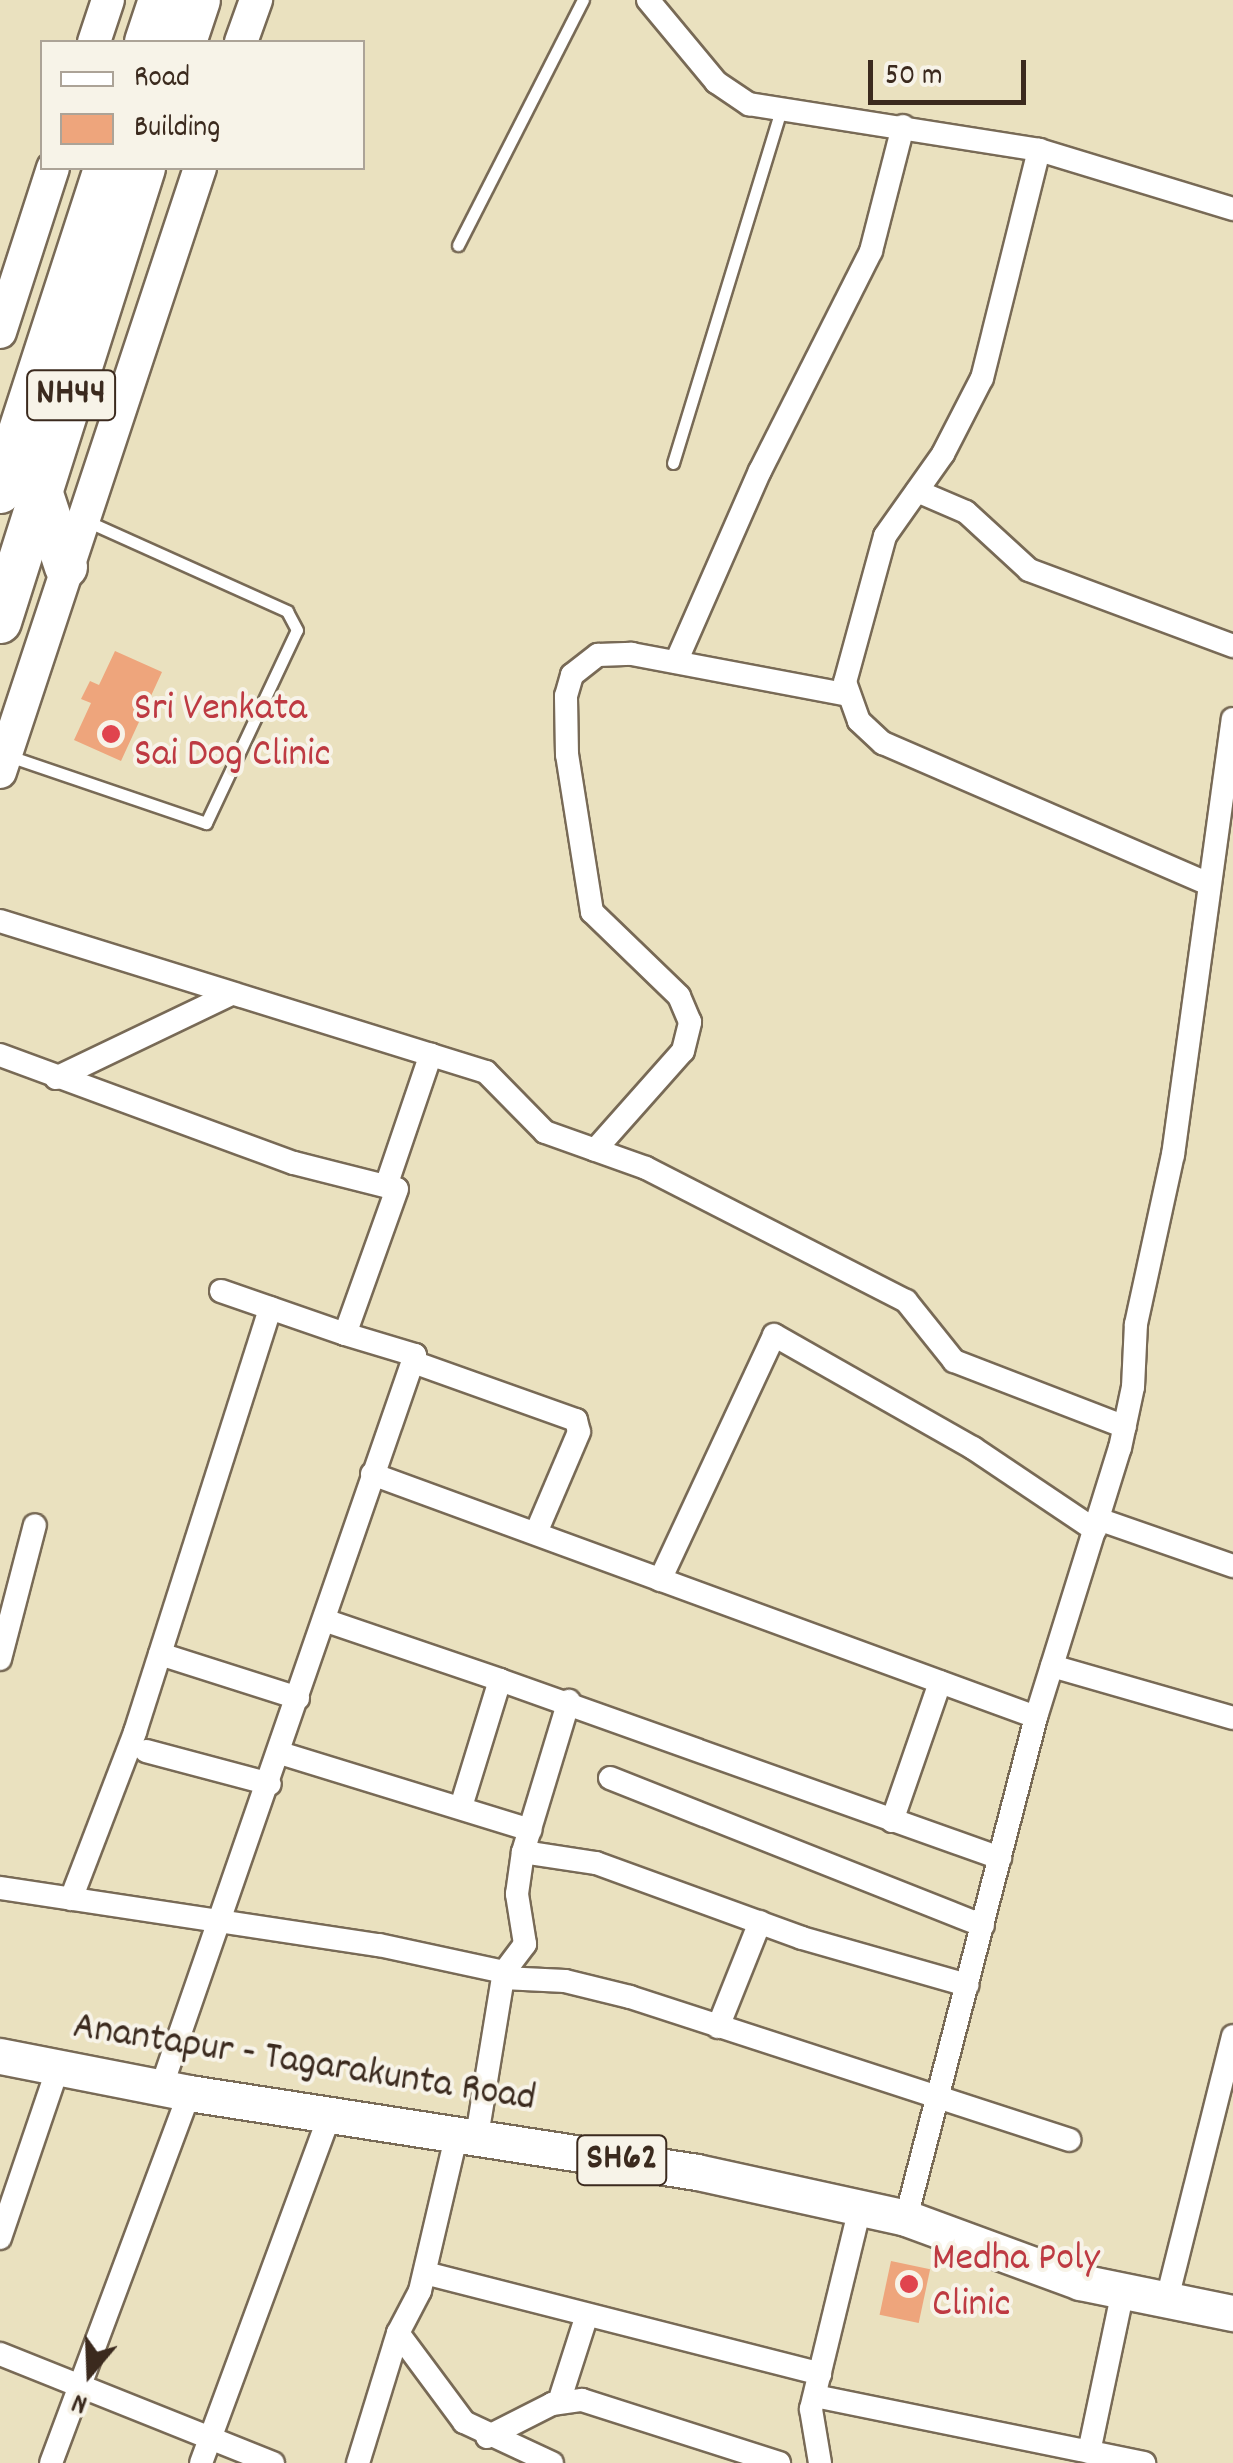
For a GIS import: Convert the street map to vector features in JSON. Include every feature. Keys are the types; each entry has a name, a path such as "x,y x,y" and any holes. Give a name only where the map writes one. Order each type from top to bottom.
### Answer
{"highway":[{"path":"147,40 160,0"},
{"path":"186,40 199,0"},
{"name":"NH44","path":"0,622 20,492 104,170"},
{"name":"NH44","path":"20,492 143,170"},
{"path":"20,492 66,567"}],"main road":[{"name":"Anantapur - Tagarakunta Road","path":"0,2056 175,2091 696,2172 906,2218 1080,2282 1233,2313"}],"street":[{"path":"95,40 108,0"},
{"path":"243,40 256,0"},
{"path":"657,4 716,82 750,104 780,112 903,126 1039,150 1233,209"},
{"path":"676,662 760,471 871,251 903,126"},
{"path":"1039,150 982,378 880,548 848,654 848,694 859,720 883,742 1207,883"},
{"path":"0,332 53,170"},
{"path":"3,763 199,170"},
{"path":"917,490 966,512 1029,570 1233,646"},
{"path":"596,1150 683,1051 690,1022 679,996 592,912 567,755 566,696 572,674 598,656 676,662 848,694"},
{"path":"906,2218 1036,1717 1124,1427 1136,1324 1172,1155 1207,883 1230,763 1233,719"},
{"path":"0,921 227,996 486,1072 538,1128 596,1150 808,1246 906,1301 954,1361 1124,1427"},
{"path":"56,1078 227,996"},
{"path":"386,1186 431,1054"},
{"path":"0,1056 294,1163 397,1189 345,1334"},
{"path":"50,2463 175,2091 216,1923 270,1784 415,1355 221,1292"},
{"path":"71,1899 160,1654 270,1308"},
{"path":"660,1580 774,1335 972,1448 1096,1525 1233,1566"},
{"path":"413,1362 576,1420 578,1432 536,1533"},
{"path":"372,1474 1036,1717"},
{"path":"0,1659 35,1525"},
{"path":"324,1620 569,1701 1000,1858"},
{"path":"160,1654 298,1698"},
{"path":"1052,1666 1233,1718"},
{"path":"462,1807 500,1680"},
{"path":"892,1820 940,1682"},
{"path":"358,2463 398,2334 425,2273 467,2135 504,1975 526,1944 517,1894 527,1841 569,1701"},
{"path":"146,1751 270,1784"},
{"path":"280,1753 462,1807 527,1841 760,1922 967,1985"},
{"path":"610,1778 982,1926"},
{"path":"0,1888 379,1945 504,1975 576,1983 1069,2140"},
{"path":"718,2027 760,1922"},
{"path":"1167,2300 1233,2036"},
{"path":"0,2238 5,2208 58,2068"},
{"path":"201,2463 330,2114"},
{"path":"820,2463 810,2425 860,2208"},
{"path":"425,2273 587,2314 817,2385 1144,2463"},
{"path":"1089,2452 1124,2291"},
{"path":"558,2402 587,2314"},
{"path":"398,2334 464,2422 487,2437 552,2463"},
{"path":"0,2354 273,2463"},
{"path":"487,2437 558,2402 592,2402 748,2458 778,2463"}],"lane":[{"path":"458,246 583,0"},
{"path":"672,462 780,112"},
{"path":"3,763 206,823 297,630 287,611 82,518"}],"building":[{"path":"115,651 162,672 121,761 74,740 91,703 81,699 90,681 99,685"},
{"path":"891,2261 930,2269 919,2323 880,2315"}],"place":[{"name":"Sri Venkata Sai Dog Clinic","path":"111,734"},
{"name":"Medha Poly Clinic","path":"909,2284"}]}
